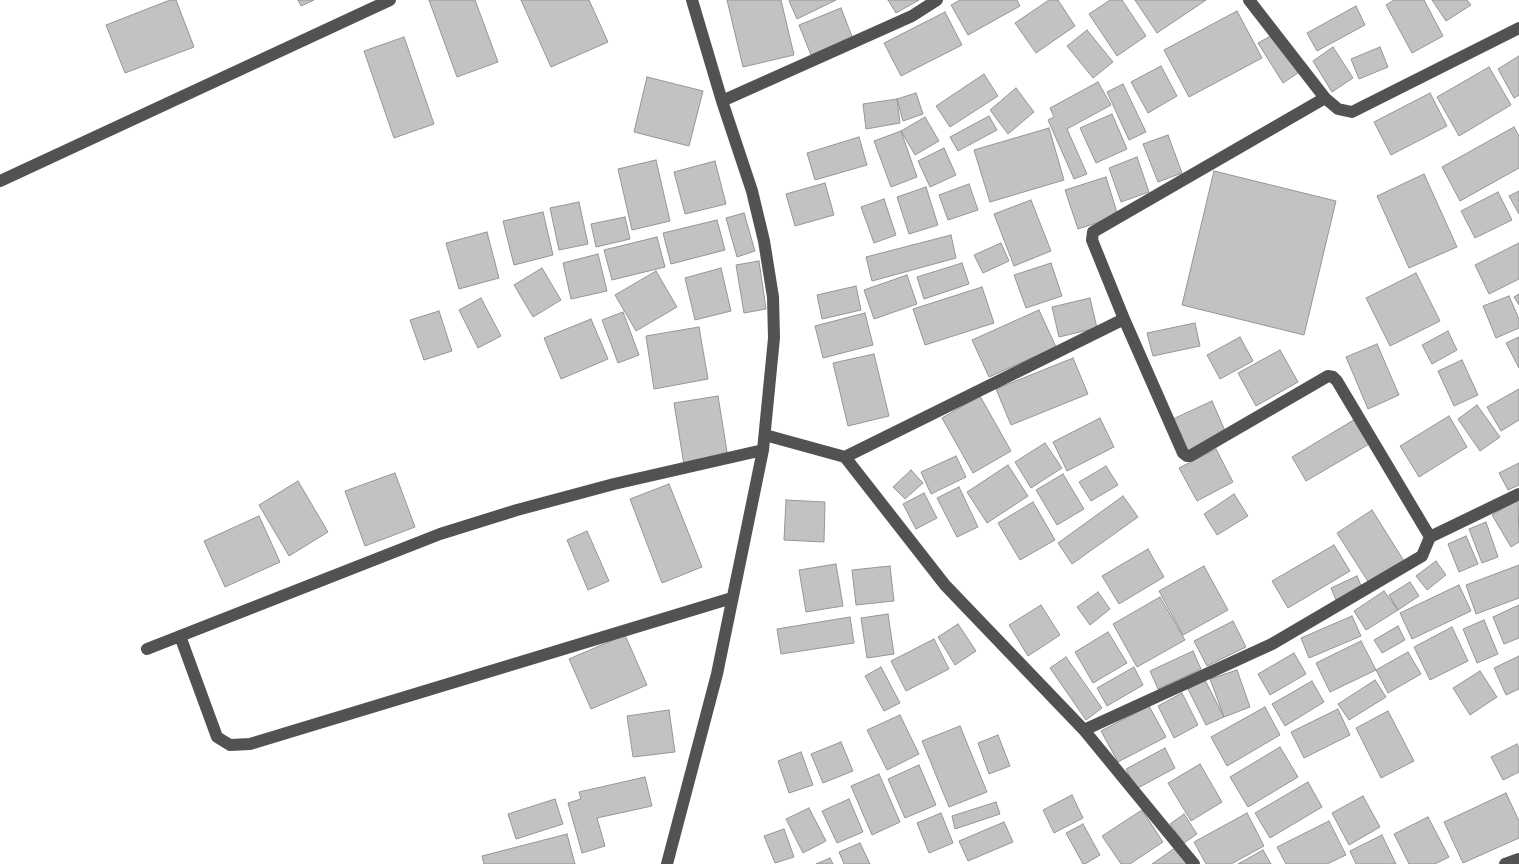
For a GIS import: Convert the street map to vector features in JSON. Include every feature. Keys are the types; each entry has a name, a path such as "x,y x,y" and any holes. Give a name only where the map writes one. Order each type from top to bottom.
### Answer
{"street":[{"path":"0,181 390,0"},
{"path":"667,864 717,674 763,450 774,338 773,297 764,241 752,190 722,101 692,0"},
{"path":"722,101 912,16 937,0"},
{"path":"1249,0 1325,98 1338,109 1352,112 1519,28"},
{"path":"1325,98 1093,232 1092,240 1124,319 1186,456 1190,456 1328,376 1333,377 1337,380 1430,537"},
{"path":"845,457 1124,319"},
{"path":"765,435 845,457 945,585 1084,730 1194,864"},
{"path":"147,649 440,534 517,510 614,484 763,450"},
{"path":"1084,730 1272,644 1422,556 1430,537 1519,494"},
{"path":"180,636 217,738 230,745 250,744 732,598"},
{"path":"1506,864 1519,859"}],"building":[{"path":"170,0 176,0 194,47 125,73 106,25"},
{"path":"298,0 314,0 301,6"},
{"path":"429,0 475,0 498,62 457,77"},
{"path":"521,0 589,0 608,42 551,67"},
{"path":"727,0 781,0 794,55 743,67"},
{"path":"836,0 797,19 789,1"},
{"path":"888,0 919,0 896,13"},
{"path":"960,0 1017,0 1020,6 968,35 951,5"},
{"path":"1049,0 1058,0 1075,26 1036,53 1015,23"},
{"path":"1110,0 1122,0 1146,36 1117,56 1089,14"},
{"path":"1135,0 1206,0 1157,33"},
{"path":"1394,0 1424,0 1443,36 1412,53 1386,5"},
{"path":"1432,0 1467,0 1471,5 1446,21"},
{"path":"1356,6 1365,25 1317,51 1307,33"},
{"path":"841,8 853,39 811,55 799,25"},
{"path":"1237,11 1262,58 1189,97 1164,50"},
{"path":"945,12 962,45 901,76 884,43"},
{"path":"1087,30 1113,62 1093,78 1067,46"},
{"path":"1274,34 1298,73 1283,83 1258,43"},
{"path":"404,37 434,124 394,138 364,51"},
{"path":"1333,47 1353,78 1332,92 1313,61"},
{"path":"1380,47 1388,67 1359,79 1351,59"},
{"path":"1519,56 1519,95 1514,98 1498,69"},
{"path":"1161,66 1177,96 1148,113 1131,82"},
{"path":"1489,67 1511,105 1459,136 1437,97"},
{"path":"984,74 998,96 950,127 936,106"},
{"path":"647,77 703,91 689,146 634,132"},
{"path":"1098,82 1111,105 1067,129 1087,174 1074,179 1048,120 1054,117 1050,108"},
{"path":"1123,84 1146,132 1129,140 1107,92"},
{"path":"1016,88 1034,112 1008,134 990,110"},
{"path":"916,93 923,114 903,121 897,99"},
{"path":"1430,93 1447,126 1391,155 1374,122"},
{"path":"897,99 900,123 866,129 863,104"},
{"path":"1112,114 1127,149 1096,163 1080,128"},
{"path":"989,116 997,130 958,151 950,137"},
{"path":"925,117 939,141 915,155 901,131"},
{"path":"1514,127 1519,136 1519,168 1460,201 1442,167"},
{"path":"1049,128 1064,180 990,202 974,150"},
{"path":"901,131 917,177 891,187 874,141"},
{"path":"1168,135 1182,173 1158,182 1143,144"},
{"path":"859,137 867,165 815,180 807,153"},
{"path":"944,148 956,175 930,187 918,161"},
{"path":"1137,157 1149,192 1121,202 1109,168"},
{"path":"656,160 670,221 632,230 618,169"},
{"path":"715,161 726,204 685,214 674,172"},
{"path":"1214,171 1336,201 1304,335 1182,305"},
{"path":"1424,174 1457,247 1409,268 1377,196"},
{"path":"1106,177 1118,216 1078,229 1065,190"},
{"path":"825,183 834,215 795,226 786,194"},
{"path":"969,184 978,210 948,220 939,195"},
{"path":"926,187 938,225 909,234 897,197"},
{"path":"1519,191 1519,214 1509,196"},
{"path":"1498,192 1512,220 1475,238 1461,211"},
{"path":"884,199 896,235 874,243 861,207"},
{"path":"1031,200 1051,251 1014,266 994,214"},
{"path":"579,202 588,244 559,250 550,208"},
{"path":"543,212 553,255 514,265 503,221"},
{"path":"744,213 755,251 737,257 726,218"},
{"path":"625,217 630,239 596,247 591,224"},
{"path":"717,220 725,250 671,264 663,233"},
{"path":"487,232 499,278 459,289 446,243"},
{"path":"951,235 956,258 872,281 866,257"},
{"path":"657,237 665,267 612,280 604,250"},
{"path":"1001,243 1009,261 983,273 974,255"},
{"path":"1519,243 1519,279 1489,294 1475,265"},
{"path":"598,254 607,291 571,299 563,263"},
{"path":"759,261 766,309 744,313 736,265"},
{"path":"962,263 969,284 924,299 917,277"},
{"path":"1051,263 1062,296 1026,308 1014,275"},
{"path":"542,268 561,300 533,317 514,285"},
{"path":"721,268 731,311 695,320 685,278"},
{"path":"656,271 677,307 636,331 615,295"},
{"path":"1416,273 1440,321 1390,346 1366,298"},
{"path":"907,275 917,304 874,319 864,290"},
{"path":"856,286 861,310 822,319 817,295"},
{"path":"982,287 994,323 925,345 913,309"},
{"path":"1519,294 1519,305 1514,297"},
{"path":"1509,296 1519,319 1519,328 1496,338 1483,306"},
{"path":"481,298 501,336 478,348 459,310"},
{"path":"1090,298 1097,328 1059,337 1052,307"},
{"path":"1039,310 1056,347 989,377 972,340"},
{"path":"439,311 452,351 424,360 410,320"},
{"path":"623,312 639,355 618,363 602,320"},
{"path":"865,313 873,345 823,358 815,326"},
{"path":"591,319 608,359 561,379 544,338"},
{"path":"1195,323 1200,346 1153,356 1147,333"},
{"path":"699,327 708,379 654,389 646,336"},
{"path":"1448,331 1457,350 1432,364 1422,345"},
{"path":"1240,337 1253,361 1220,379 1207,355"},
{"path":"1519,337 1519,368 1506,343"},
{"path":"1377,344 1399,395 1368,409 1346,357"},
{"path":"1280,350 1298,382 1256,406 1238,373"},
{"path":"874,354 889,416 848,426 833,363"},
{"path":"1073,358 1088,394 1011,425 996,389"},
{"path":"1462,360 1478,395 1454,406 1438,371"},
{"path":"1519,389 1519,420 1501,431 1487,407"},
{"path":"718,396 728,458 684,465 674,403"},
{"path":"980,396 1011,451 973,473 942,418"},
{"path":"1212,401 1226,433 1187,451 1173,419"},
{"path":"1477,405 1500,437 1480,451 1458,419"},
{"path":"1449,416 1467,447 1419,477 1400,446"},
{"path":"1100,418 1114,447 1067,471 1053,442"},
{"path":"1357,418 1371,443 1306,481 1292,457"},
{"path":"1045,443 1062,468 1031,488 1015,462"},
{"path":"1216,449 1233,482 1197,501 1179,468"},
{"path":"956,456 966,477 931,494 921,472"},
{"path":"1519,463 1519,485 1508,490 1499,473"},
{"path":"1008,465 1028,496 987,523 967,492"},
{"path":"1106,466 1118,485 1091,501 1079,482"},
{"path":"911,470 923,483 905,499 893,487"},
{"path":"395,473 415,527 365,546 345,491"},
{"path":"1063,474 1084,509 1057,525 1036,490"},
{"path":"298,481 328,532 289,556 259,505"},
{"path":"669,484 702,567 662,583 630,499"},
{"path":"959,487 978,527 957,537 937,498"},
{"path":"924,493 937,518 916,529 903,504"},
{"path":"1234,494 1248,516 1217,535 1204,514"},
{"path":"1123,496 1138,517 1072,564 1058,543"},
{"path":"1518,499 1519,542 1511,547 1492,515"},
{"path":"786,500 825,502 824,542 784,540"},
{"path":"1033,502 1055,540 1020,560 998,523"},
{"path":"1372,510 1404,561 1369,583 1337,533"},
{"path":"259,516 280,562 225,587 204,541"},
{"path":"1486,522 1498,557 1482,563 1469,529"},
{"path":"587,531 609,581 588,590 567,540"},
{"path":"1466,536 1478,564 1459,572 1448,544"},
{"path":"1334,545 1350,571 1288,608 1272,581"},
{"path":"1148,549 1164,577 1119,604 1102,576"},
{"path":"1436,561 1446,575 1427,590 1416,576"},
{"path":"836,564 843,606 806,612 799,570"},
{"path":"1519,565 1519,598 1476,614 1466,585"},
{"path":"890,566 894,601 856,605 852,570"},
{"path":"1204,566 1228,610 1183,635 1159,591"},
{"path":"1357,576 1362,588 1336,600 1331,588"},
{"path":"1410,582 1419,596 1398,610 1389,595"},
{"path":"1459,585 1471,611 1412,639 1400,613"},
{"path":"1384,591 1398,610 1366,630 1354,611"},
{"path":"1098,592 1110,609 1090,625 1077,607"},
{"path":"1160,597 1185,640 1137,667 1113,624"},
{"path":"1041,605 1060,635 1028,656 1009,625"},
{"path":"1519,605 1519,638 1504,644 1493,617"},
{"path":"888,614 894,654 867,658 861,618"},
{"path":"1352,616 1361,636 1309,658 1301,638"},
{"path":"850,617 854,643 781,654 777,629"},
{"path":"1484,620 1498,654 1477,663 1463,629"},
{"path":"1233,621 1246,647 1207,666 1194,641"},
{"path":"958,624 976,651 955,665 938,637"},
{"path":"1398,626 1405,640 1382,653 1374,640"},
{"path":"1452,627 1468,661 1430,680 1414,647"},
{"path":"1108,632 1127,663 1093,683 1075,652"},
{"path":"625,635 647,685 591,709 569,659"},
{"path":"934,639 949,669 906,691 891,661"},
{"path":"1361,641 1376,670 1330,692 1316,663"},
{"path":"1193,651 1201,669 1158,689 1150,671"},
{"path":"1408,652 1421,674 1388,693 1376,670"},
{"path":"1294,653 1306,674 1270,695 1258,674"},
{"path":"1519,656 1519,689 1506,695 1494,668"},
{"path":"1066,657 1102,708 1086,720 1050,668"},
{"path":"881,667 900,703 884,711 865,676"},
{"path":"1134,667 1143,685 1107,706 1097,688"},
{"path":"1237,670 1250,707 1224,717 1210,679"},
{"path":"1480,671 1497,697 1470,715 1453,688"},
{"path":"1205,680 1224,717 1206,725 1188,689"},
{"path":"1375,680 1386,697 1349,720 1338,704"},
{"path":"1312,681 1324,702 1285,726 1272,704"},
{"path":"1182,693 1198,725 1174,738 1158,706"},
{"path":"1149,706 1166,737 1118,762 1101,731"},
{"path":"1265,707 1280,735 1227,766 1211,737"},
{"path":"1338,709 1350,735 1304,758 1291,732"},
{"path":"669,710 675,752 633,757 627,716"},
{"path":"1388,711 1414,761 1381,778 1356,728"},
{"path":"900,715 919,754 887,770 867,730"},
{"path":"960,726 987,792 949,807 922,741"},
{"path":"998,735 1010,766 989,774 978,743"},
{"path":"841,742 853,771 823,783 811,754"},
{"path":"1517,744 1519,748 1519,772 1503,780 1491,757"},
{"path":"1280,747 1298,777 1248,807 1230,777"},
{"path":"1165,748 1175,768 1136,789 1126,769"},
{"path":"801,752 813,785 789,793 778,761"},
{"path":"1200,764 1222,802 1191,821 1168,783"},
{"path":"919,765 936,805 905,818 888,779"},
{"path":"879,774 900,822 872,835 851,786"},
{"path":"645,777 652,806 597,818 605,846 582,853 568,803 581,799 579,792"},
{"path":"1308,782 1322,807 1270,838 1255,813"},
{"path":"1506,793 1519,821 1519,838 1463,863 1444,822"},
{"path":"1072,795 1083,818 1054,833 1043,810"},
{"path":"1363,796 1380,827 1349,845 1332,813"},
{"path":"555,799 563,824 516,839 508,814"},
{"path":"849,799 863,832 837,843 822,811"},
{"path":"996,802 1000,814 955,829 952,816"},
{"path":"809,808 826,841 803,853 786,819"},
{"path":"1142,810 1163,842 1130,864 1121,864 1102,836"},
{"path":"941,813 953,843 929,853 917,823"},
{"path":"1247,813 1264,846 1231,864 1206,864 1194,842"},
{"path":"1184,814 1197,834 1184,843 1170,824"},
{"path":"1428,817 1449,857 1435,864 1409,864 1394,834"},
{"path":"1329,821 1346,855 1327,864 1286,864 1277,847"},
{"path":"1004,822 1013,842 968,861 959,841"},
{"path":"1083,824 1100,855 1085,864 1083,864 1066,833"},
{"path":"784,829 794,857 775,863 764,836"},
{"path":"567,834 575,864 484,864 482,856"},
{"path":"1382,835 1396,864 1356,864 1350,851"},
{"path":"860,843 870,864 844,864 839,852"},
{"path":"1175,848 1187,864 1152,864"},
{"path":"1263,850 1271,864 1238,864"},
{"path":"830,858 833,864 816,864"}]}
